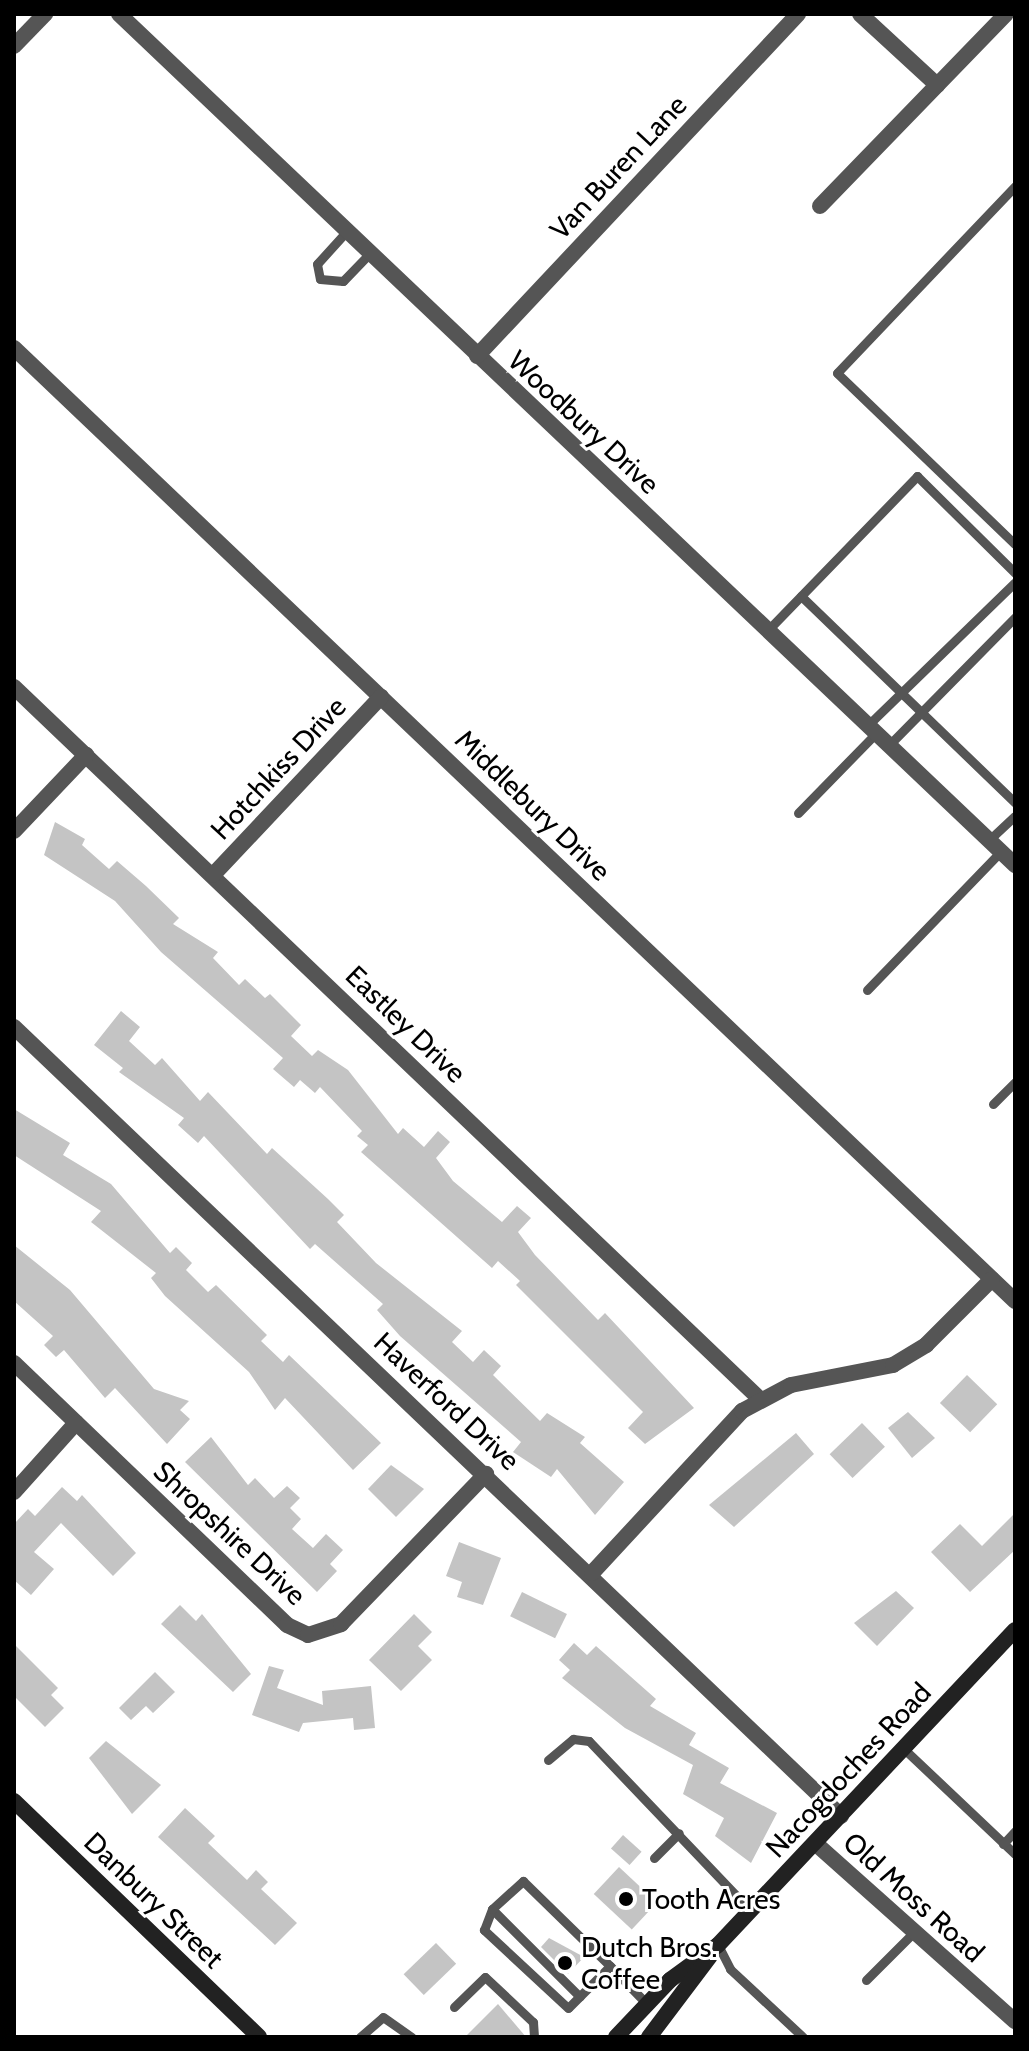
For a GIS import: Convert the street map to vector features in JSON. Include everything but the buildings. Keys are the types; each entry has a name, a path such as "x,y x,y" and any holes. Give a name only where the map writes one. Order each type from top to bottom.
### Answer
{"main road":[{"name":"Nacogdoches Road","path":"616,2037 647,2004 718,1945 1015,1630"},
{"name":"Danbury Street","path":"14,1801 259,2037"},
{"name":"Nacogdoches Road","path":"649,2037 718,1945"}],"street":[{"path":"14,46 45,14"},
{"name":"Woodbury Drive","path":"119,14 1015,864"},
{"name":"Van Buren Lane","path":"477,356 798,14"},
{"path":"860,14 937,85"},
{"path":"820,206 1006,14"},
{"name":"Middlebury Drive","path":"14,348 1015,1301"},
{"name":"Eastley Drive","path":"14,687 761,1400"},
{"name":"Hotchkiss Drive","path":"213,875 381,697"},
{"path":"14,831 86,755"},
{"name":"Haverford Drive","path":"14,1027 592,1573 841,1816"},
{"path":"592,1573 761,1400 791,1385 893,1365 926,1345 992,1279"},
{"name":"Shropshire Drive","path":"14,1363 287,1625 308,1635 341,1624 486,1474"},
{"path":"14,1492 76,1423"},
{"name":"Old Moss Road","path":"815,1843 1015,2021"}],"lane":[{"path":"1015,186 837,373 1015,544"},
{"path":"346,232 317,264 320,279 343,281 369,254"},
{"path":"767,631 917,476 1015,573"},
{"path":"798,813 900,696 1015,582"},
{"path":"801,596 900,696 1015,803"},
{"path":"888,746 1015,617"},
{"path":"867,990 995,846 1015,816"},
{"path":"993,1104 1015,1082"},
{"path":"548,1760 573,1739 589,1741 751,1911"},
{"path":"904,1749 1015,1854"},
{"path":"1003,1844 1015,1831"},
{"path":"654,1858 679,1833"},
{"path":"610,1966 568,2008 484,1930 492,1909 523,1881 610,1966 647,2004"},
{"path":"492,1909 580,1997"},
{"path":"866,1980 915,1931"},
{"path":"718,1945 730,1969 803,2037"},
{"path":"454,2007 485,1977 533,2022 534,2037"},
{"path":"360,2037 383,2017 412,2037"}],"place":[{"name":"Tooth Acres","path":"626,1899"},
{"name":"Dutch Bros. Coffee","path":"565,1963"}]}
